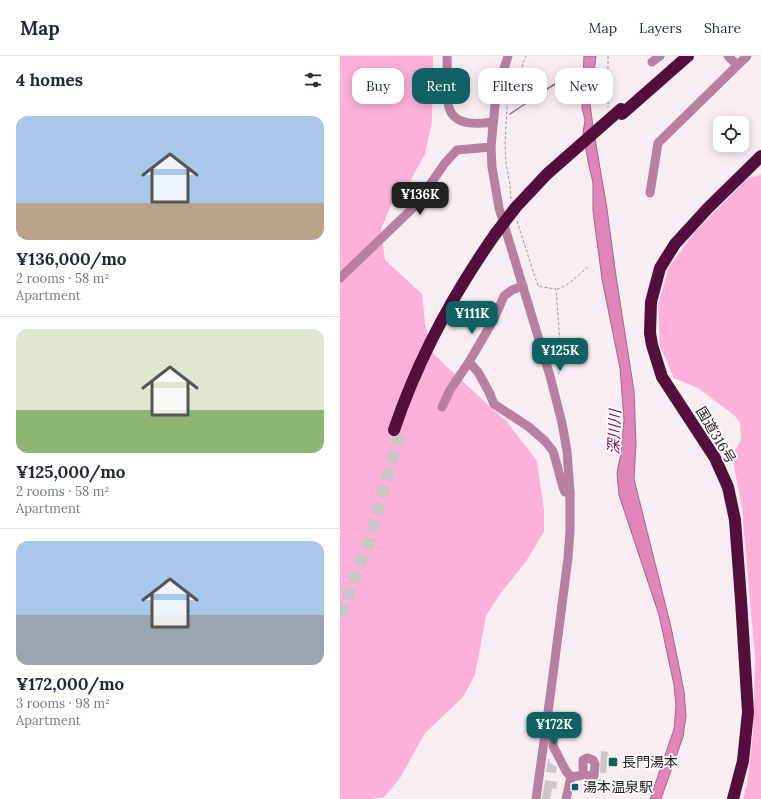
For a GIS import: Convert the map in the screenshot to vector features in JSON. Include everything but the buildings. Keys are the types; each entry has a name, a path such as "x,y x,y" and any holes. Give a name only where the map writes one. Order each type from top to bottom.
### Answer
{"highway":[{"path":"621,112 680,56"},
{"path":"397,431 412,380 437,329 471,270 497,236 516,207 542,179 688,56"},
{"name":"国道316号","path":"733,799 743,761 748,712 735,520 728,486 715,458 662,377 652,345 650,333 651,302 660,268 675,244 708,208 761,156"}],"street":[{"path":"447,56 448,100 451,115 464,123 480,124 493,122"},
{"path":"508,56 496,94 491,147 492,167 499,208 550,376 562,422 567,451 570,494 568,558 536,799"},
{"path":"652,62 660,56"},
{"path":"728,56 737,65"},
{"path":"650,193 658,143 747,56"},
{"path":"340,278 415,206 457,150 491,147"},
{"path":"364,256 372,253 386,242"},
{"path":"442,407 450,390 469,362 494,319 504,296 512,290 523,286"},
{"path":"469,362 478,372 494,404 545,441 552,451 563,488 565,492 570,494"},
{"path":"551,690 554,696 552,731 553,746 566,771 572,776 582,776"},
{"path":"566,799 572,776"}],"path":[{"path":"511,199 505,136 507,107 526,56"},
{"path":"608,56 608,113"},
{"path":"518,221 538,286 556,289 561,288 589,266"},
{"path":"550,376 560,373 561,370 556,289"}],"shaded area":[{"path":"340,56 433,56 433,68 412,68 412,104 432,104 432,122 425,154 408,185 393,201 381,229 385,260 422,294 425,324 432,352 507,422 537,461 544,510 544,532 525,563 500,594 486,616 475,675 463,697 425,733 400,778 384,797 371,799 340,799"},
{"path":"584,56 596,56 594,68 584,68"},
{"path":"582,104 590,104 634,391 636,444 634,479 671,627 684,691 686,716 683,737 661,799 650,799 674,729 676,706 674,685 659,615 619,495 617,473 621,453 624,420 620,368 602,279 593,211 593,183 583,133 585,120"},
{"path":"761,175 761,799 743,799 747,785 753,734 755,658 742,508 732,456 741,440 740,422 734,415 698,388 674,378 660,346 658,305 669,267 695,232 748,178"}],"waterway":[{"path":"547,89 555,84"},
{"path":"510,114 525,104"}],"tunnel":[{"path":"340,616 369,542 400,431"}],"place":[{"name":"長門湯本","path":"613,762"},
{"name":"湯本温泉駅","path":"575,787"}],"water label":[{"name":"深川川","path":"614,432"}]}
